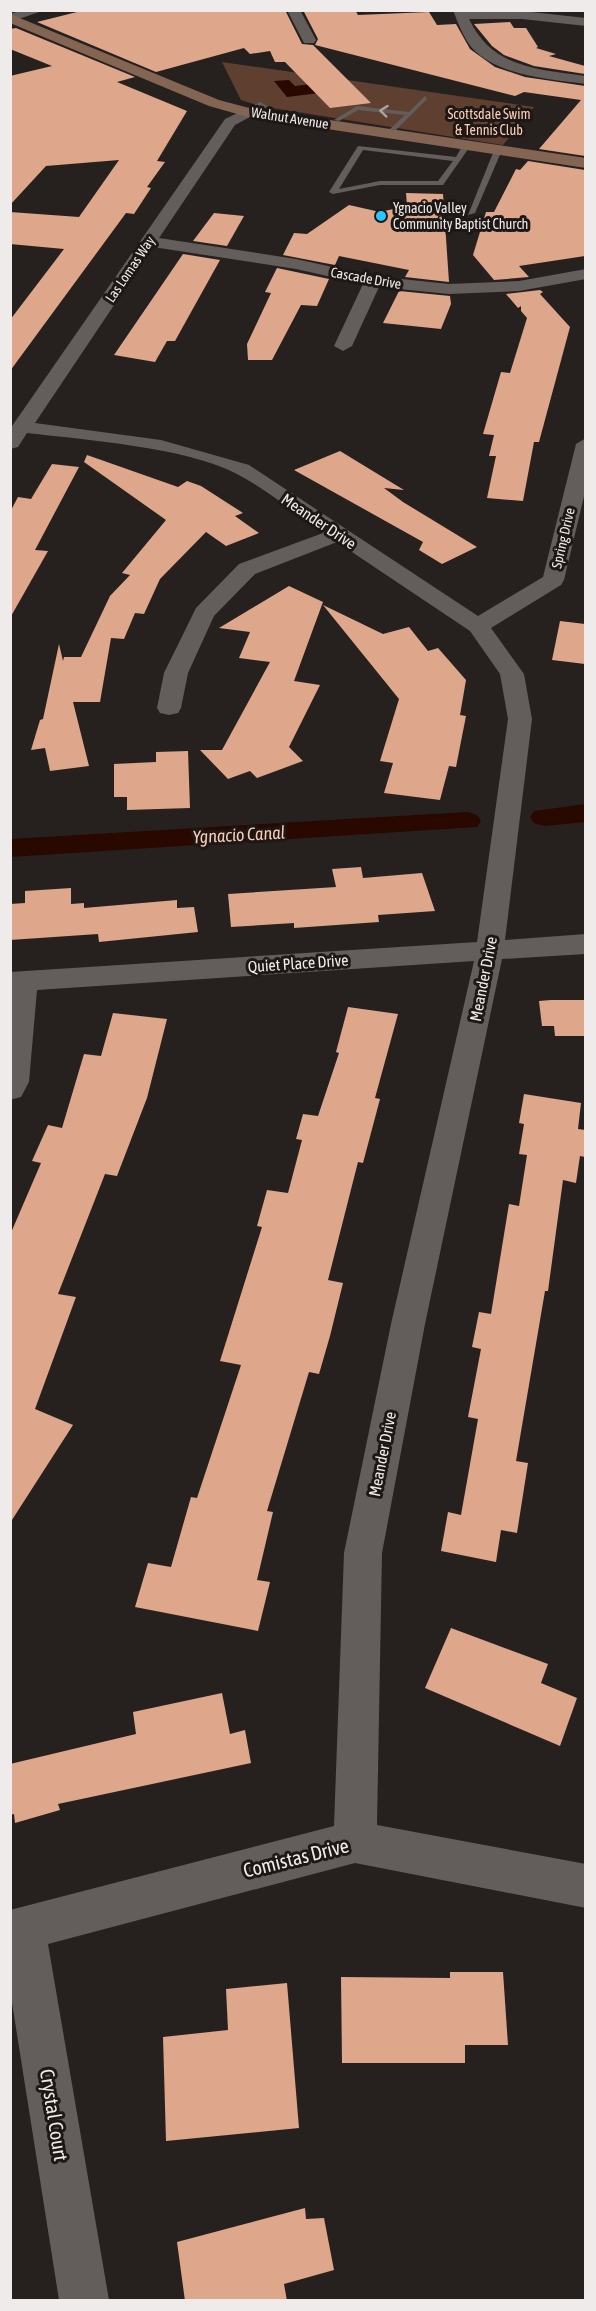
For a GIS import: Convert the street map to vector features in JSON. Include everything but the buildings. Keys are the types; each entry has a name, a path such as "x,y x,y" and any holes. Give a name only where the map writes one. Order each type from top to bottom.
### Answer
{"street":[{"path":"14,15 39,10"},
{"path":"293,10 309,40"},
{"path":"585,22 522,15 460,13 477,45 502,62 556,76 585,80"},
{"name":"Walnut Avenue","path":"14,15 214,103 585,156"},
{"name":"Walnut Avenue","path":"254,109 585,163"},
{"name":"Las Lomas Way","path":"16,436 230,122 254,109"},
{"name":"Cascade Drive","path":"149,241 296,264 373,282 449,289 519,286 585,274"},
{"path":"343,346 373,282"},
{"name":"Meander Drive","path":"16,436 131,439 202,454 242,469 478,626 512,674 520,719 490,951 408,1323 363,1554 355,1842"},
{"name":"Spring Drive","path":"478,626 553,580 585,444"},
{"path":"169,708 176,673 204,613 247,568 339,534"},
{"name":"Quiet Place Drive","path":"17,982 585,944"},
{"path":"10,1089 14,1082 17,982"},
{"name":"Comistas Drive","path":"17,1931 355,1842 585,1886"},
{"name":"Crystal Court","path":"17,1931 84,2301"}],"lane":[{"path":"394,129 425,98"},
{"path":"337,120 357,108 411,114"},
{"path":"458,159 362,148 333,192 380,183 440,183 458,159 467,145"},
{"path":"471,213 498,150"}],"green space":[{"name":"Scottsdale Swim & Tennis Club","path":"222,62 534,107 503,145 260,106 241,100"}],"shaded area":[{"path":"289,80 295,86 321,83 320,93 287,97 274,81"}],"waterway":[{"name":"Ygnacio Canal","path":"544,817 586,813"},
{"name":"Ygnacio Canal","path":"10,848 467,821"}],"place":[{"name":"Ygnacio Valley Community Baptist Church","path":"381,216"}]}
